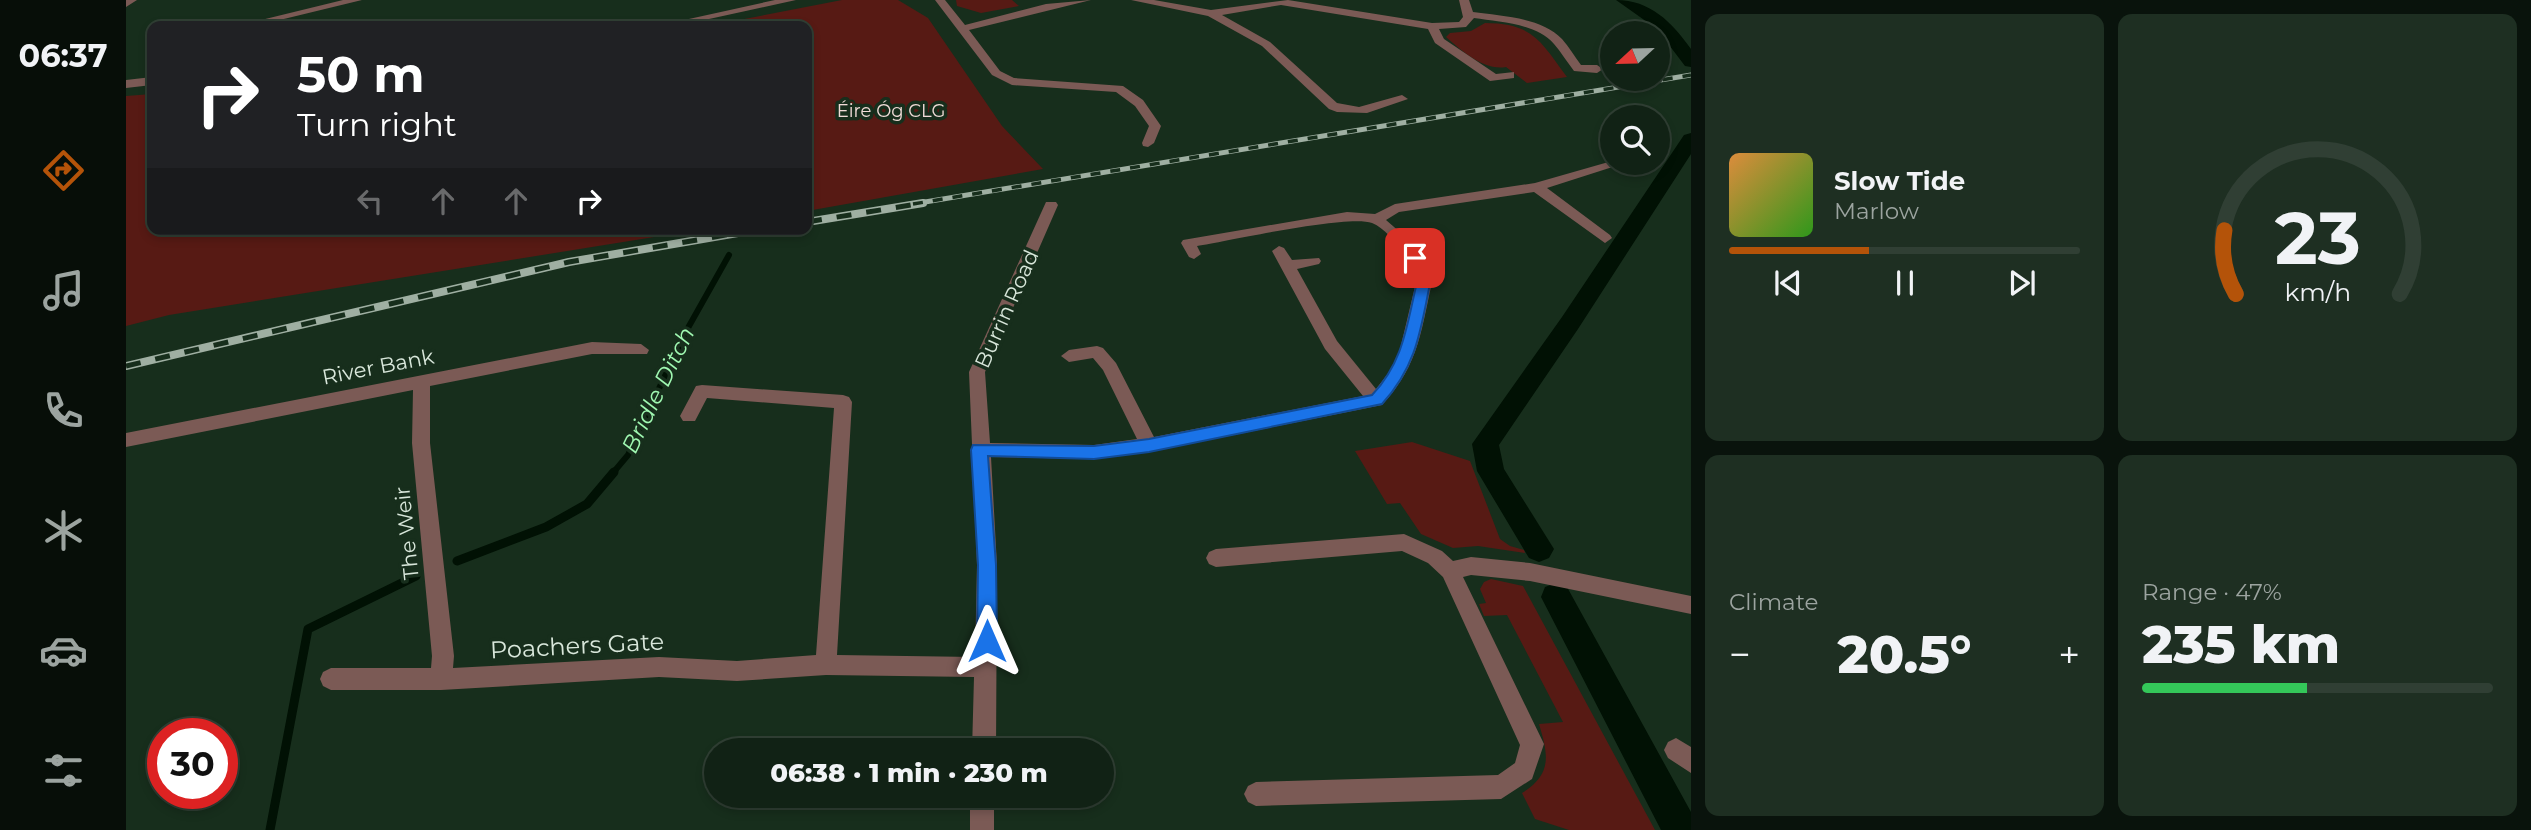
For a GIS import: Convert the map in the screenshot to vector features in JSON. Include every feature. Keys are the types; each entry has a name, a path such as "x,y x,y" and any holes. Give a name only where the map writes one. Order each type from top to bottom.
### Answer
{"street":[{"path":"126,4 132,0"},
{"path":"259,21 319,4 357,0"},
{"path":"687,21 791,0"},
{"path":"940,0 996,74 1012,81 1119,89 1139,103 1155,126 1148,143"},
{"path":"1024,0 1023,3 1033,10"},
{"path":"961,29 1033,10 1086,0"},
{"path":"1136,0 1211,13 1281,2 1432,26 1462,25 1468,15 1465,0"},
{"path":"1211,13 1266,44 1333,106 1346,112 1402,99"},
{"path":"1468,15 1535,27 1557,40 1578,69 1597,69"},
{"path":"1432,26 1439,41 1494,78 1510,75"},
{"path":"126,79 147,80"},
{"path":"126,84 147,81"},
{"path":"1377,219 1395,208 1536,187 1600,168"},
{"path":"1536,187 1605,238"},
{"name":"Burrin Road","path":"984,738 987,565 977,372 1051,205"},
{"path":"1574,215 1594,210"},
{"path":"979,450 1094,452 1149,445 1376,400 1393,382 1405,362 1426,274 1404,243 1377,219 1347,216 1188,243 1194,254"},
{"path":"1314,261 1283,258 1331,345 1376,400"},
{"name":"River Bank","path":"126,440 592,348 641,350"},
{"path":"1069,356 1097,352 1110,367 1149,445"},
{"name":"The Weir","path":"422,382 421,443 443,656 441,680"},
{"path":"689,416 702,391 843,402 826,665"},
{"path":"1216,558 1404,542 1435,557 1450,571 1532,744 1524,771 1501,787 1256,794"},
{"path":"1450,571 1471,566 1530,572 1691,605"},
{"name":"Poachers Gate","path":"331,679 441,680 659,667 737,671 826,665 987,667"},
{"path":"982,808 982,830"}],"green space":[{"name":"Éire Óg CLG","path":"842,0 898,0 928,18 1002,126 1043,169 812,210 812,21 734,21"},
{"path":"956,0 1012,0 1019,6 981,13 957,6"},
{"path":"1485,23 1501,24 1525,31 1542,45 1567,77 1527,83 1506,67 1490,66 1474,59 1446,37 1450,33 1471,31"},
{"path":"147,94 147,235 667,235 169,315 126,326 126,96"},
{"path":"1412,442 1470,461 1500,539 1510,546 1524,550 1525,553 1478,546 1453,548 1421,534 1400,503 1387,504 1355,451"},
{"path":"1491,579 1523,586 1655,830 1569,830 1535,819 1522,793 1539,778 1546,763 1539,724 1563,722 1507,615 1484,616 1479,604 1486,603 1480,589 1484,582"}],"waterway":[{"path":"1624,0 1662,25 1691,62"},
{"path":"1539,549 1491,471 1485,444 1570,323 1691,139"},
{"name":"Bridle Ditch","path":"612,474 628,455 684,335 729,255"},
{"name":"Bridle Ditch","path":"457,561 546,527 587,504 614,472"},
{"name":"Bridle Ditch","path":"270,830 308,629 416,576"},
{"path":"1556,597 1681,830"}],"railway":[{"path":"913,204 1691,75"},
{"path":"812,221 923,203"},
{"path":"126,366 569,262 726,235"}],"route":[{"path":"987,641 987,565 979,450 1094,452 1149,445 1376,400 1393,382 1405,362 1426,274 1415,258"}]}
